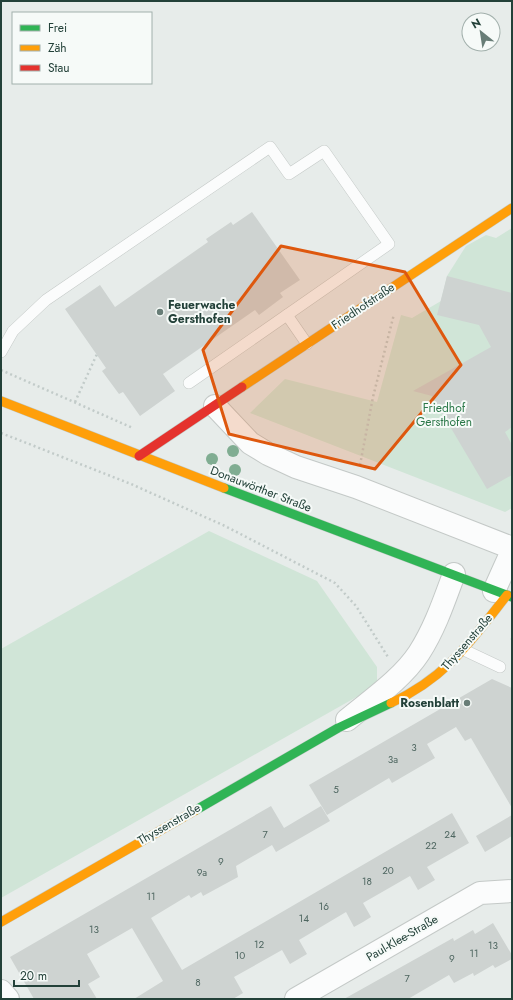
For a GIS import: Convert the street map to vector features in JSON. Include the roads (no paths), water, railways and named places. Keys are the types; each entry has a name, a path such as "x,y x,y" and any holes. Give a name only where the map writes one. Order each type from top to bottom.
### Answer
{"street":[{"name":"Friedhofstraße","path":"139,456 357,316 403,279 512,208"},
{"name":"Donauwörther Straße","path":"1,401 139,456 504,594"},
{"path":"215,406 236,431 256,447 296,467 356,487 512,550 504,594"},
{"name":"Thyssenstraße","path":"338,728 388,686 422,647 438,617 454,574"},
{"name":"Thyssenstraße","path":"1,922 338,728 408,695 442,672 464,650 504,594"},
{"name":"Paul-Klee-Straße","path":"296,999 480,893 512,891"},
{"path":"1,991 8,999"}],"lane":[{"path":"1,352 13,331 46,300 270,147 289,174 324,151 389,244 189,383"},
{"path":"287,315 306,349"},
{"path":"464,650 500,667"}],"place":[{"name":"Feuerwache Gersthofen","path":"160,312"},
{"name":"Rosenblatt","path":"467,703"}],"park label":[{"name":"Friedhof Gersthofen","path":"444,415"}]}
